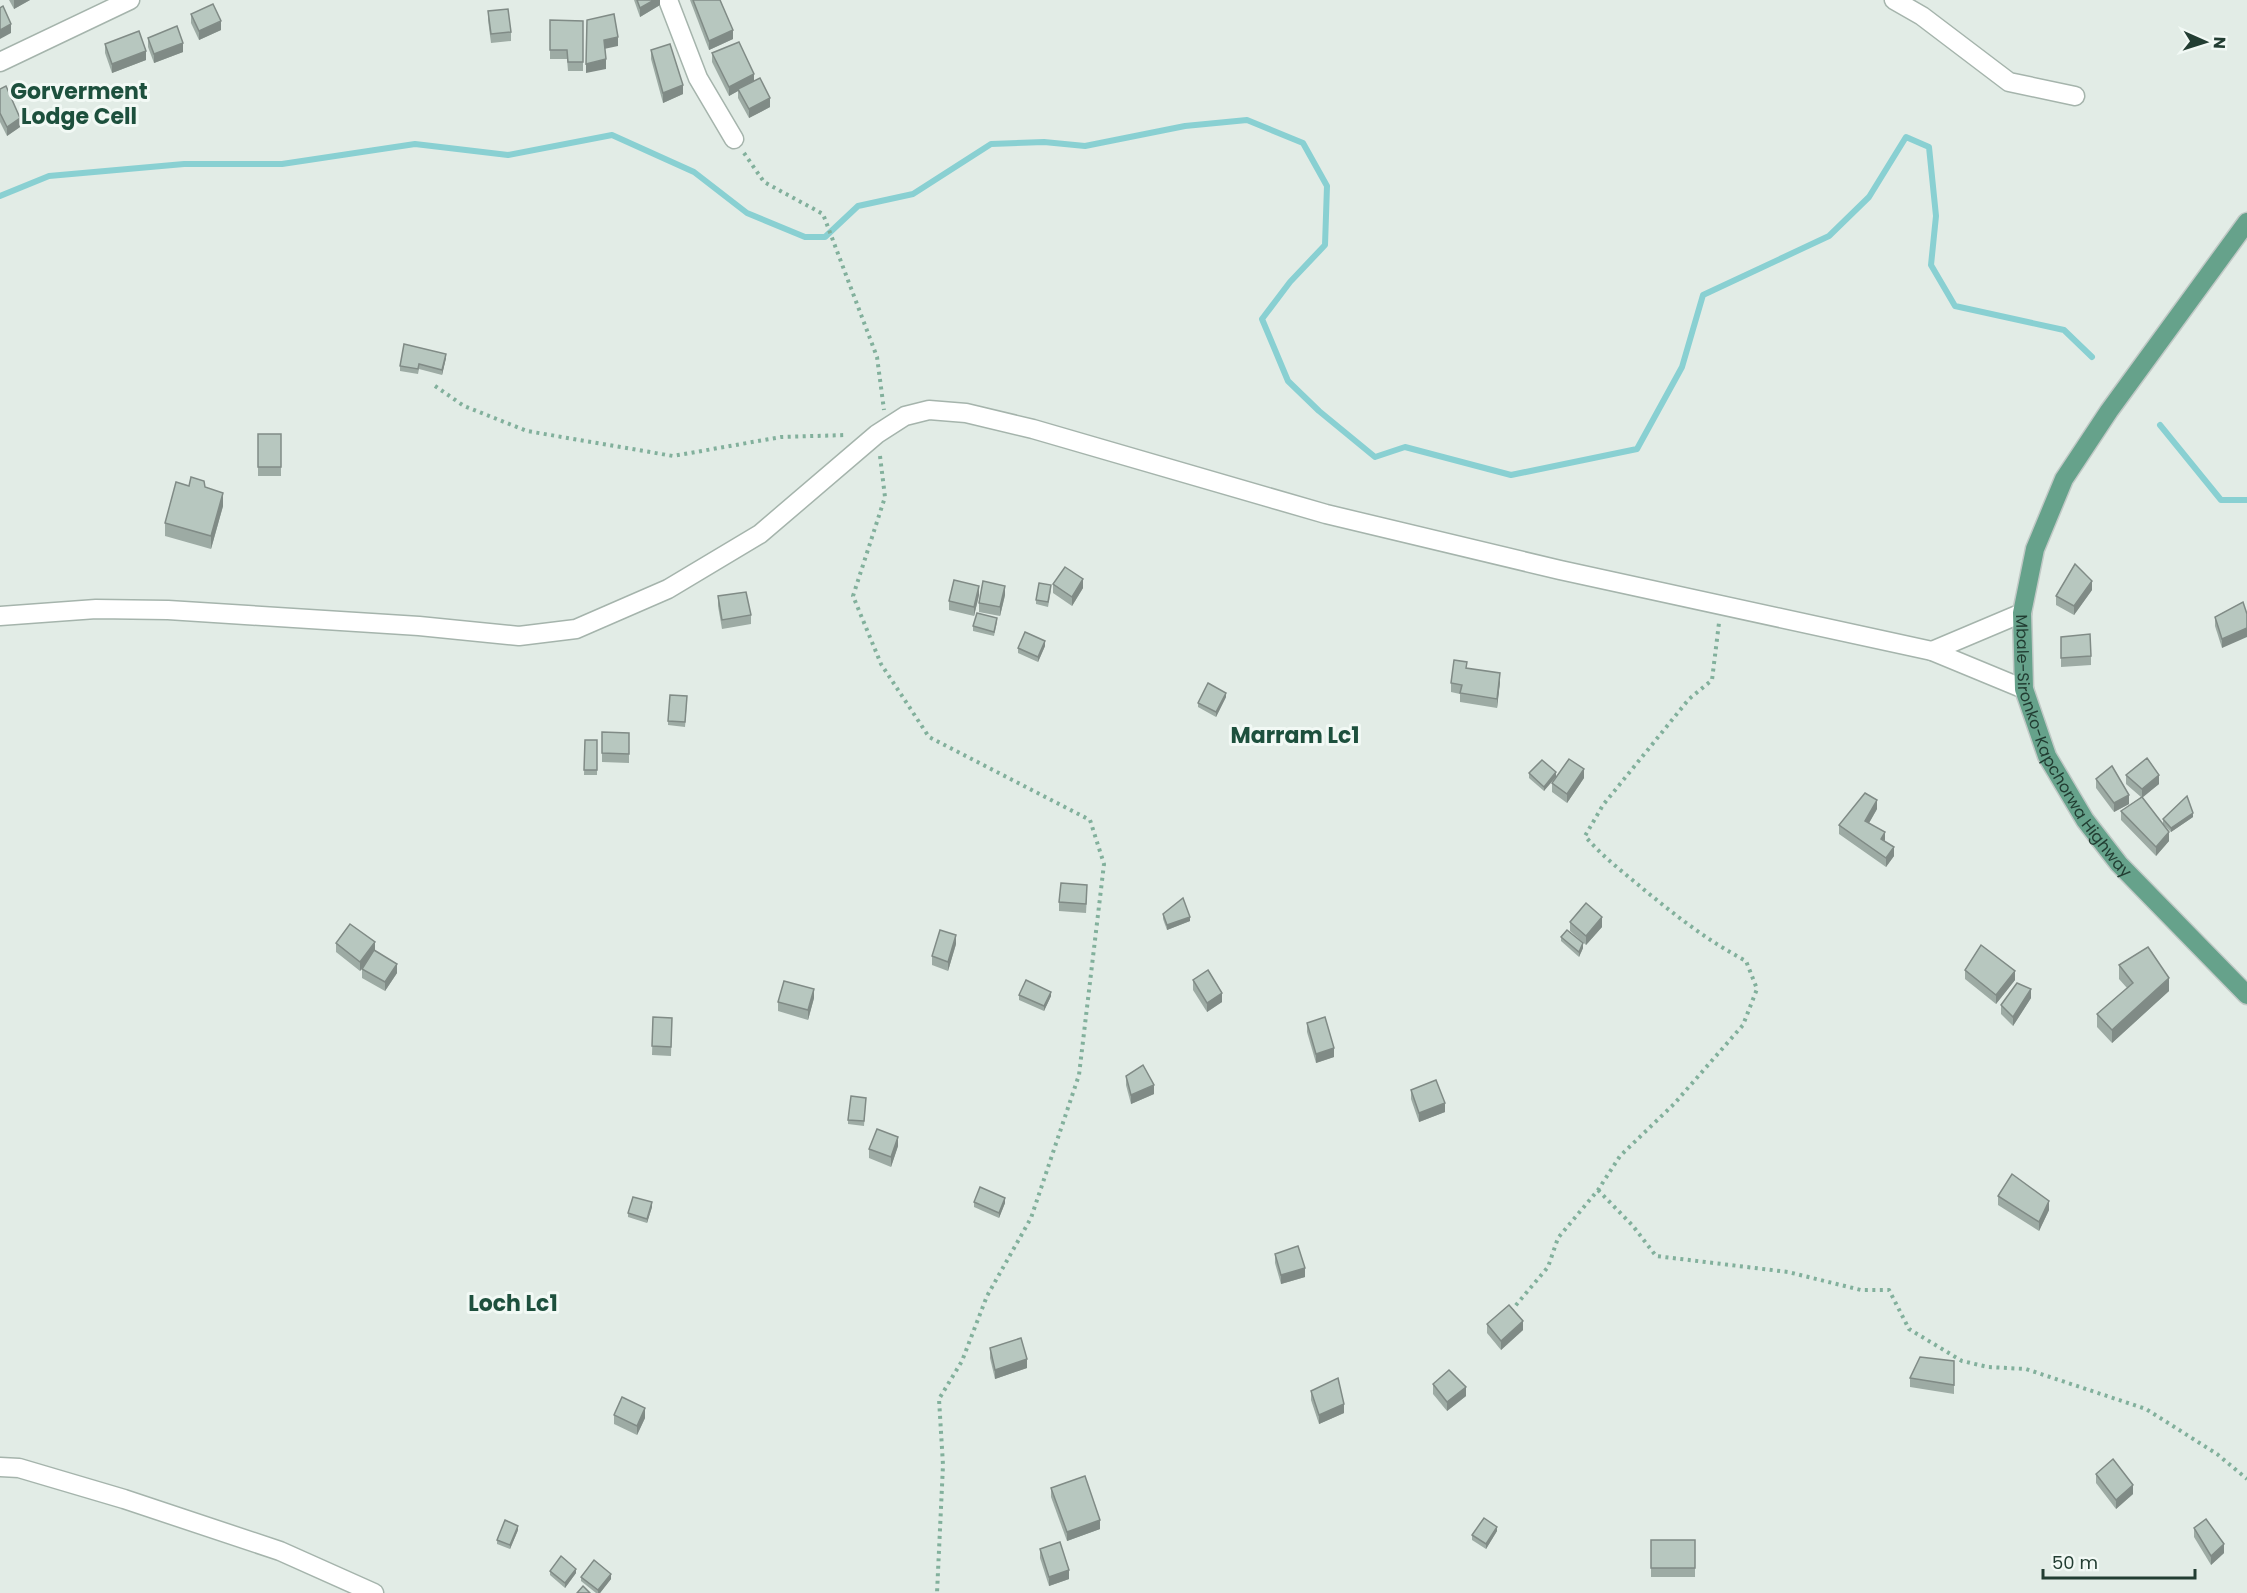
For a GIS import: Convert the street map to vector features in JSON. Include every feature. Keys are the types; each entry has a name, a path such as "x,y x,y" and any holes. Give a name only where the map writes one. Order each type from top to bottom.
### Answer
{"main road":[{"name":"Mbale-Sironko-Kapchorwa Highway","path":"2247,222 2109,411 2064,479 2035,549 2022,613 2024,689 2046,756 2085,820 2119,864 2247,995"}],"street":[{"path":"0,62 130,0"},
{"path":"668,0 698,78 734,139"},
{"path":"1894,0 1922,16 2009,81 2075,96"},
{"path":"0,616 96,609 168,610 419,626 519,636 576,629 668,590 760,534 881,431 905,416 929,410 966,413 1033,429 1326,514 1932,651 2024,689"},
{"path":"1932,651 2022,613"},
{"path":"0,1467 19,1468 114,1496 257,1543 374,1593"}],"path":[{"path":"734,139 764,182 823,214 877,357 885,497 853,596 881,664 929,737 1090,820 1104,864 1079,1075 1031,1218 987,1296 962,1361 939,1399 943,1466 937,1593"},
{"path":"435,386 464,406 527,431 673,456 781,437 881,431"},
{"path":"1509,1314 1548,1267 1558,1238 1598,1190 1620,1156 1674,1104 1743,1025 1757,989 1746,961 1723,949 1672,913 1596,850 1585,836 1604,805 1689,699 1712,680 1721,605"},
{"path":"1598,1190 1633,1226 1656,1256 1788,1272 1861,1290 1889,1290 1909,1329 1962,1361 1988,1367 2026,1369 2146,1409 2217,1454 2247,1479"}],"building":[{"path":"637,0 654,0 640,8"},
{"path":"693,0 720,0 733,30 709,41"},
{"path":"213,4 221,21 199,31 191,14"},
{"path":"3,6 11,24 0,30 0,8"},
{"path":"508,9 511,32 491,34 488,11"},
{"path":"614,14 618,37 604,40 606,59 586,64 587,20"},
{"path":"550,20 583,21 583,62 568,62 567,50 550,50"},
{"path":"177,26 183,43 154,54 148,38"},
{"path":"139,31 146,51 112,64 105,44"},
{"path":"739,42 754,74 729,87 712,53"},
{"path":"670,44 683,85 663,93 651,50"},
{"path":"760,78 770,98 749,109 738,89"},
{"path":"6,86 20,118 7,127 0,113 0,89"},
{"path":"404,344 446,354 442,370 419,364 418,369 400,366"},
{"path":"258,434 281,434 281,467 258,467"},
{"path":"191,477 204,481 205,487 223,493 211,536 165,523 176,482 189,486"},
{"path":"2075,564 2092,581 2074,606 2056,596"},
{"path":"1065,567 1083,579 1072,597 1053,584"},
{"path":"954,580 979,586 974,607 949,601"},
{"path":"983,581 1005,586 1000,607 979,603"},
{"path":"1039,583 1051,585 1048,602 1036,600"},
{"path":"746,592 751,615 722,620 718,596"},
{"path":"2243,602 2247,614 2247,628 2222,639 2215,617"},
{"path":"977,613 997,618 994,632 973,626"},
{"path":"1025,632 1045,641 1038,657 1018,648"},
{"path":"2090,634 2091,656 2061,658 2061,637"},
{"path":"1454,660 1467,662 1466,668 1500,673 1497,699 1460,693 1462,685 1451,683"},
{"path":"1208,683 1226,693 1216,712 1198,703"},
{"path":"670,695 687,696 685,722 668,721"},
{"path":"602,732 629,733 629,754 602,753"},
{"path":"585,740 597,740 597,770 584,770"},
{"path":"2147,758 2159,775 2142,789 2126,775"},
{"path":"1569,759 1584,769 1567,794 1552,783"},
{"path":"1542,760 1556,772 1544,787 1529,773"},
{"path":"2112,766 2129,795 2114,803 2096,779"},
{"path":"1865,793 1877,800 1865,821 1885,832 1881,839 1894,847 1886,858 1839,825"},
{"path":"2187,796 2193,813 2171,828 2163,819"},
{"path":"2142,797 2169,832 2156,847 2121,811"},
{"path":"1061,883 1087,885 1086,904 1059,902"},
{"path":"1183,898 1190,917 1167,925 1163,914"},
{"path":"1586,903 1602,917 1586,936 1570,922"},
{"path":"350,924 375,942 360,962 336,943"},
{"path":"940,930 956,935 948,962 932,956"},
{"path":"1567,930 1583,943 1579,952 1561,937"},
{"path":"1981,945 2015,971 1996,995 1965,970"},
{"path":"2148,947 2169,978 2112,1030 2097,1014 2133,983 2119,965"},
{"path":"374,950 397,964 385,982 362,969"},
{"path":"1208,970 1222,993 1207,1003 1193,980"},
{"path":"1026,980 1051,992 1044,1006 1019,995"},
{"path":"784,981 814,989 808,1010 778,1002"},
{"path":"2017,983 2031,989 2013,1017 2001,1005"},
{"path":"653,1017 672,1018 671,1047 652,1046"},
{"path":"1325,1017 1334,1048 1316,1054 1307,1023"},
{"path":"1143,1065 1154,1085 1131,1095 1126,1076"},
{"path":"1436,1080 1445,1103 1419,1113 1411,1090"},
{"path":"851,1096 866,1098 864,1121 848,1120"},
{"path":"877,1129 898,1137 891,1157 869,1149"},
{"path":"2012,1174 2049,1201 2039,1222 1998,1196"},
{"path":"980,1187 1005,1198 999,1213 974,1202"},
{"path":"633,1197 652,1202 647,1219 628,1213"},
{"path":"1298,1246 1305,1268 1281,1275 1275,1254"},
{"path":"1509,1305 1523,1321 1501,1341 1487,1324"},
{"path":"1021,1338 1027,1359 995,1370 990,1348"},
{"path":"1920,1357 1954,1361 1954,1385 1910,1378"},
{"path":"1449,1370 1466,1387 1447,1402 1433,1384"},
{"path":"1338,1378 1344,1404 1319,1415 1311,1391"},
{"path":"622,1397 645,1408 637,1426 614,1415"},
{"path":"2113,1459 2133,1485 2116,1500 2096,1474"},
{"path":"1085,1476 1100,1520 1067,1532 1051,1488"},
{"path":"1484,1518 1497,1527 1486,1544 1472,1535"},
{"path":"2206,1519 2224,1544 2211,1556 2194,1528"},
{"path":"505,1520 518,1526 510,1545 497,1540"},
{"path":"1651,1540 1695,1540 1695,1568 1651,1568"},
{"path":"1060,1542 1069,1570 1049,1577 1040,1549"},
{"path":"561,1556 576,1569 565,1583 550,1571"},
{"path":"594,1560 611,1574 598,1590 581,1577"},
{"path":"583,1586 590,1593 577,1593"}],"waterway":[{"path":"0,196 49,176 184,164 282,164 415,144 508,155 612,135 694,172 747,213 805,237 825,237 858,206 913,194 991,144 1044,142 1085,146 1185,126 1247,120 1303,143 1327,186 1325,245 1290,282 1262,319 1288,381 1319,411 1375,457 1405,447 1511,475 1637,449 1682,367 1703,295 1829,236 1869,197 1906,137 1929,147 1936,216 1931,265 1955,306 2064,330 2092,357"},
{"path":"2160,425 2221,500 2247,500"}],"district":[{"name":"Gorverment Lodge Cell","path":"79,104"},
{"name":"Marram Lc1","path":"1295,735"},
{"name":"Loch Lc1","path":"513,1303"}]}
